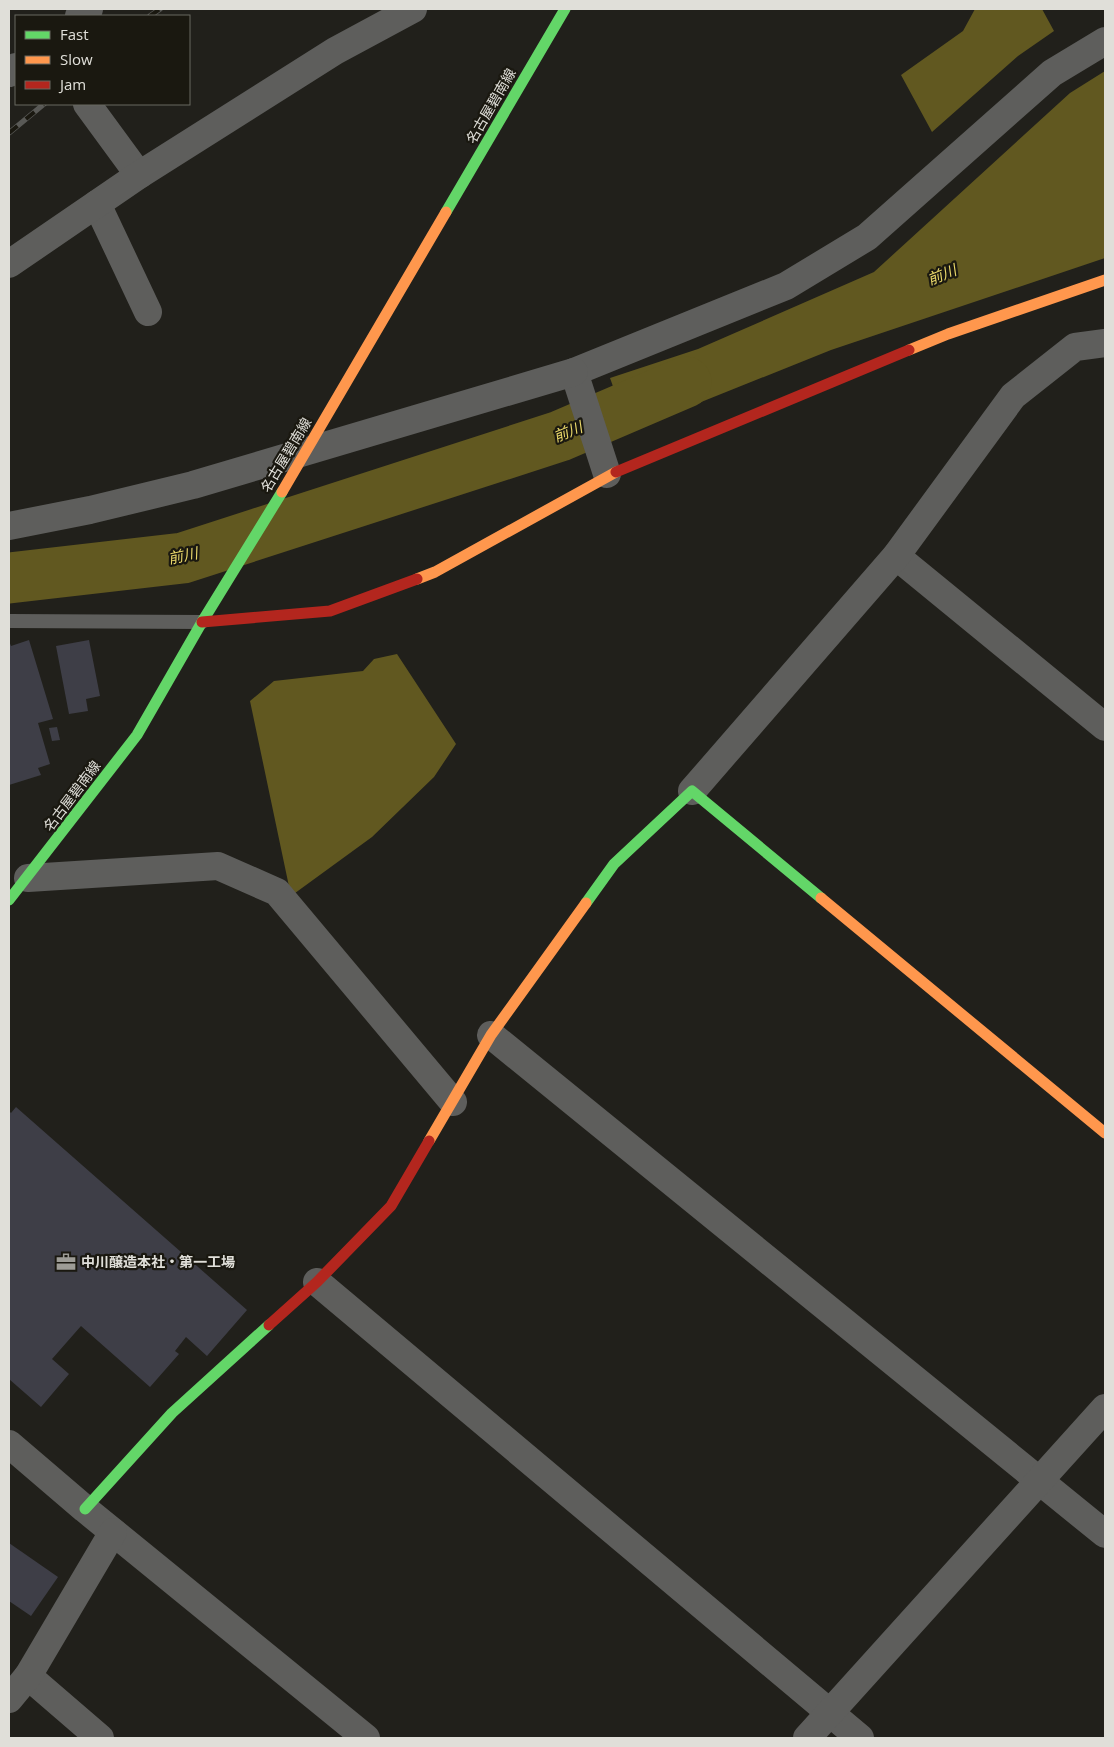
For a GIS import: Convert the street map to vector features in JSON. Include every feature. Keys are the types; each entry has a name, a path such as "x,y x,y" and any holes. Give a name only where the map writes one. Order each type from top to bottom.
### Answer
{"street":[{"path":"9,264 139,175 335,51 413,9"},
{"name":"名古屋碧南線","path":"9,900 28,878 137,735 202,622 306,452 565,9"},
{"path":"9,526 90,510 193,485 575,373 786,286 867,237 1052,73 1105,41"},
{"path":"88,105 139,175"},
{"path":"97,204 148,312"},
{"path":"202,622 330,611 435,572 607,475 948,334 1105,280"},
{"path":"85,1509 172,1413 317,1282 391,1206 491,1034 614,864 692,792 896,556 1013,396 1075,347 1105,343"},
{"path":"575,373 607,475"},
{"path":"896,556 1105,727"},
{"path":"692,792 1105,1133"},
{"path":"28,878 218,866 276,892 453,1102"},
{"path":"491,1034 1042,1480 1105,1534"},
{"path":"317,1282 860,1738"},
{"path":"807,1738 1105,1408"},
{"path":"9,1444 112,1532 366,1738"},
{"path":"9,1699 28,1676 112,1532"},
{"path":"28,1676 100,1738"}],"lane":[{"path":"9,621 202,622"}],"water":[{"path":"975,9 1042,9 1054,31 1018,56 932,132 901,75 963,31"},
{"path":"1105,71 1105,258 831,350 629,431 610,378 698,349 874,272 1070,93"},
{"path":"397,654 456,744 434,777 372,837 291,896 250,701 274,681 363,671 374,659"}],"building":[{"path":"29,640 53,719 38,723 50,764 38,768 41,775 9,785 9,641 11,646"},
{"path":"89,640 100,696 86,699 88,711 69,714 56,646"},
{"path":"57,727 60,740 52,741 49,728"},
{"path":"16,1107 247,1310 207,1356 186,1337 175,1351 179,1354 150,1387 81,1326 52,1359 69,1374 41,1407 9,1379 9,1111 11,1113"},
{"path":"9,1543 58,1577 31,1616 9,1601"}],"waterway":[{"name":"前川","path":"9,578 183,558 560,436 686,382"}],"railway":[{"path":"151,15 160,9"},
{"path":"9,133 43,105"}],"traffic: fast":[{"path":"446,212 565,9"},
{"path":"9,900 137,735 202,622 282,492"},
{"path":"586,903 614,864 692,791 821,898"},
{"path":"85,1509 172,1413 269,1325"}],"traffic: slow":[{"path":"282,492 446,212"},
{"path":"909,350 948,334 1105,280"},
{"path":"417,579 435,572 616,472"},
{"path":"821,898 1105,1133"},
{"path":"429,1141 491,1035 586,903"}],"traffic: jam":[{"path":"616,472 909,350"},
{"path":"202,622 330,611 417,579"},
{"path":"269,1325 317,1282 391,1206 429,1141"}],"place":[{"name":"中川醸造本社・第一工場","path":"66,1262"}]}
